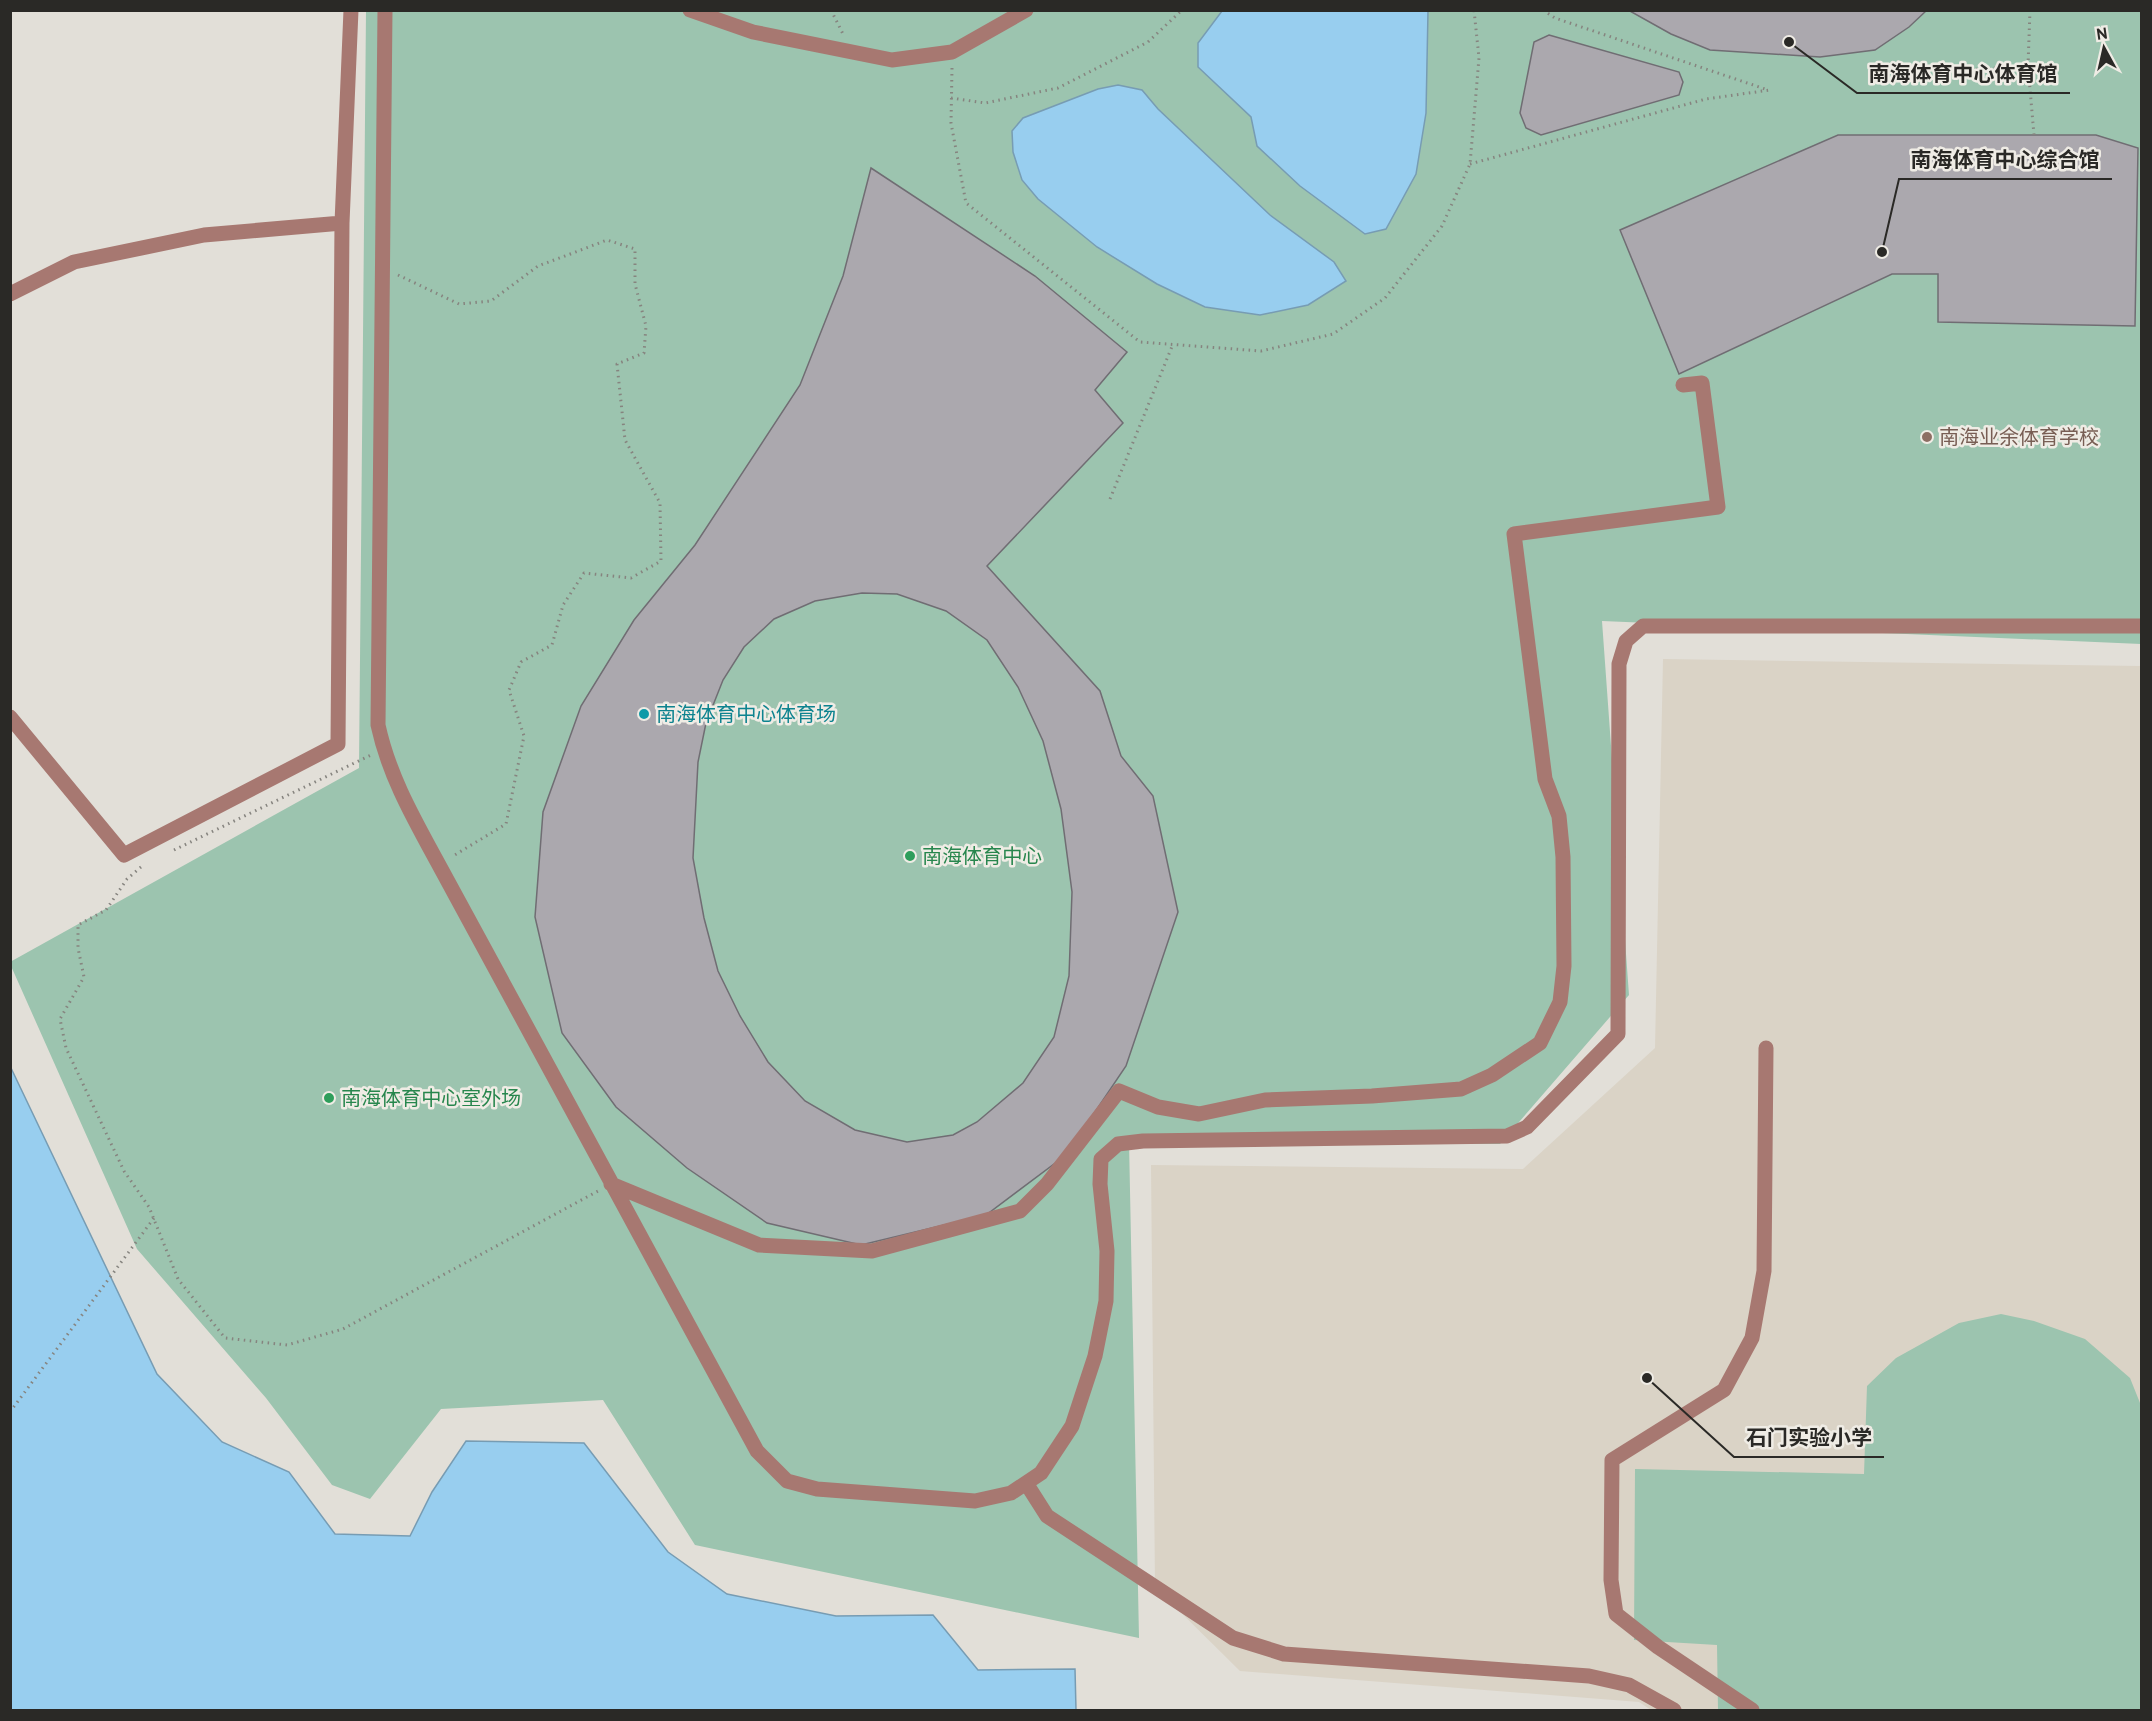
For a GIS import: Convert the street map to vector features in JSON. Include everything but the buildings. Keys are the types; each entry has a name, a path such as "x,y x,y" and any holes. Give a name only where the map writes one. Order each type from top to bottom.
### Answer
{"street":[{"path":"10,717 124,855 338,744 342,224 351,10"},
{"path":"385,10 378,725 383,749 400,792 757,1451 787,1481 818,1489 975,1502 1011,1493 1041,1473 1072,1426 1095,1356 1106,1301 1107,1251 1100,1184 1101,1159 1118,1144 1143,1141 1507,1136 1527,1127 1618,1034 1619,664 1626,641 1643,626 2142,626"},
{"path":"690,10 753,32 892,60 952,52 1026,10"},
{"path":"10,294 74,262 204,235 342,224"},
{"path":"611,1184 759,1245 872,1251 1020,1211 1047,1184 1119,1091 1158,1107 1199,1114 1264,1100 1372,1096 1461,1089 1492,1075 1540,1043 1560,1002 1563,966 1563,856 1559,816 1545,779 1514,534 1718,507 1702,383 1683,385"},
{"path":"1752,1710 1658,1647 1616,1614 1611,1580 1612,1460 1724,1390 1752,1338 1764,1271 1766,1048"},
{"path":"1026,1483 1047,1516 1233,1638 1284,1654 1589,1676 1629,1685 1674,1710"}],"path":[{"path":"951,98 985,103 1058,88 1148,42 1182,10"},
{"path":"952,52 951,123 966,203 1140,342 1260,351 1333,334 1385,298 1442,226 1470,164 1479,58 1474,10"},
{"path":"1470,164 1706,99 1770,90 1555,18 1544,10"},
{"path":"2030,10 2028,66 2034,135"},
{"path":"1886,75 2028,66"},
{"path":"382,263 401,278 430,289 459,304 491,301 538,266 607,240 635,249 635,284 646,326 644,353 617,364 625,440 660,503 662,561 631,578 584,573 563,605 552,645 521,662 508,690 524,736 506,824 439,865"},
{"path":"1110,499 1173,344"},
{"path":"164,855 383,749"},
{"path":"143,865 127,879 106,910 78,925 78,948 84,977 60,1019 70,1058 124,1171 149,1207 178,1279 225,1338 287,1345 343,1329 611,1184"},
{"path":"10,1412 154,1218"}],"shaded area":[{"path":"1663,659 2141,666 2141,1710 1651,1710 1639,1702 1240,1671 1155,1587 1151,1165 1523,1169 1655,1048"}],"green space":[{"name":"南海体育中心","path":"366,11 2141,11 2141,644 1602,621 1629,995 1500,1144 1129,1141 1139,1638 695,1545 603,1400 441,1409 370,1499 332,1485 266,1398 137,1249 10,962 359,768"},
{"path":"2001,1314 2034,1321 2085,1339 2130,1378 2142,1408 2141,1710 1718,1710 1717,1645 1634,1640 1635,1469 1864,1474 1867,1386 1896,1358 1959,1323"}],"water":[{"path":"1222,11 1428,11 1426,113 1416,174 1386,229 1365,234 1300,186 1257,146 1251,117 1198,67 1198,43"},
{"path":"1118,85 1142,90 1158,109 1270,215 1334,262 1346,281 1308,305 1260,315 1205,307 1157,284 1097,247 1038,199 1022,180 1013,152 1012,131 1023,118 1098,89"},
{"path":"11,1068 157,1374 222,1442 289,1472 335,1534 410,1536 432,1492 466,1441 584,1443 668,1552 727,1594 836,1616 933,1615 978,1670 1075,1669 1076,1710 11,1710"}],"place":[{"name":"南海体育中心体育馆","path":"1789,42"},
{"name":"南海体育中心综合馆","path":"1882,252"},
{"name":"南海业余体育学校","path":"1927,437"},
{"name":"南海体育中心体育场","path":"644,714"},
{"name":"南海体育中心","path":"910,856"},
{"name":"南海体育中心室外场","path":"329,1098"},
{"name":"石门实验小学","path":"1647,1378"}]}
